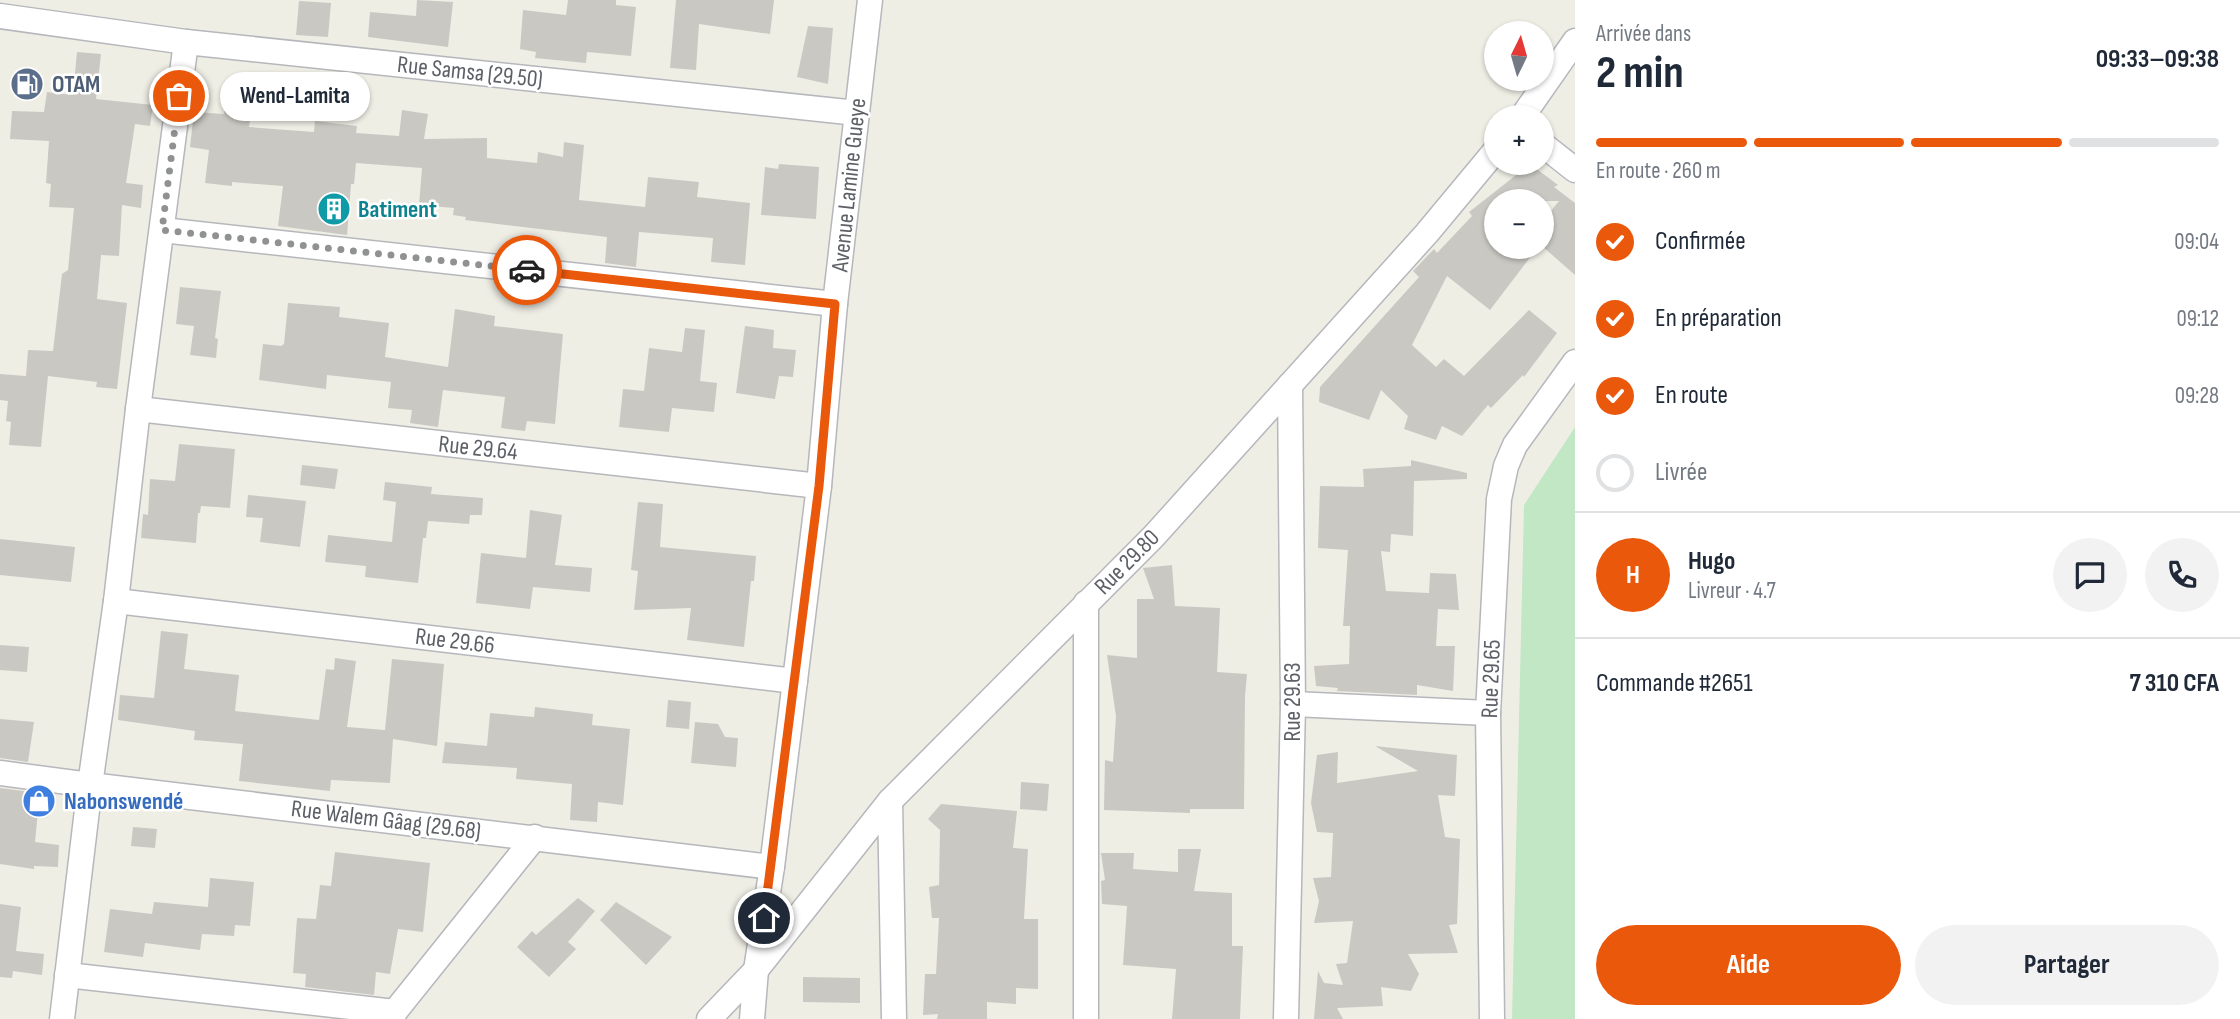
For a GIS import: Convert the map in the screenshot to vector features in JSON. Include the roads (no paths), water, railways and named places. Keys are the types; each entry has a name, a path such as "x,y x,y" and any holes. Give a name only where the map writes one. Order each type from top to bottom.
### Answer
{"street":[{"name":"Avenue Lamine Gueye","path":"752,1019 756,970 772,867 819,486 835,304 870,0"},
{"name":"Rue Samsa (29.50)","path":"0,16 186,42 856,113"},
{"path":"1530,105 1575,41"},
{"path":"62,1019 186,42"},
{"path":"1554,153 1575,170"},
{"name":"Rue 29.80","path":"756,970 890,801 1154,536 1427,233 1484,164"},
{"path":"162,230 835,304"},
{"name":"Rue 29.65","path":"1492,1019 1489,713 1499,499 1506,466 1516,445 1575,362"},
{"name":"Rue 29.63","path":"1286,1019 1293,704 1290,385"},
{"name":"Rue 29.64","path":"138,409 819,486"},
{"name":"Rue 29.66","path":"116,601 795,681"},
{"path":"1086,603 1086,1019"},
{"path":"1293,704 1489,713"},
{"name":"Rue Walem Gâag (29.68)","path":"0,773 772,867"},
{"path":"890,801 894,1019"},
{"path":"67,975 392,1016 536,837"},
{"path":"709,1019 756,970"}],"place":[{"name":"OTAM","path":"27,84"},
{"name":"Wend-Lamita","path":"179,96"},
{"name":"Batiment","path":"334,209"},
{"name":"Nabonswendé","path":"39,801"}]}
